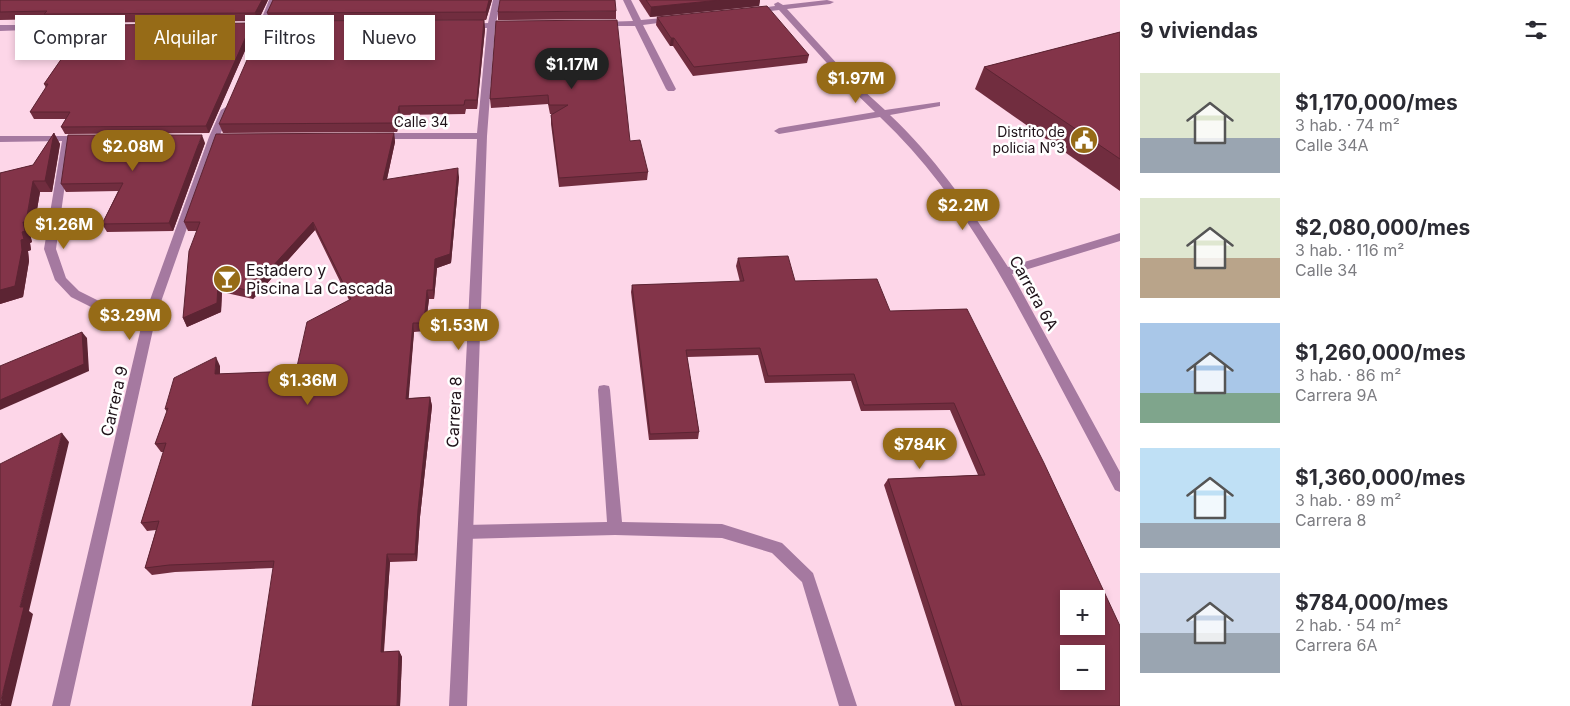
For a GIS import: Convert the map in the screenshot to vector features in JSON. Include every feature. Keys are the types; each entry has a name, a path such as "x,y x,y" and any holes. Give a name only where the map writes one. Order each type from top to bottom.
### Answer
{"street":[{"path":"267,15 273,0"},
{"name":"Carrera 8","path":"458,706 482,136 492,26 497,0"},
{"path":"627,0 671,89"},
{"path":"742,12 778,4 830,2"},
{"name":"Carrera 6A","path":"778,4 848,81 912,141 961,202 1005,272 1118,478"},
{"path":"589,24 638,23 686,18"},
{"path":"462,26 521,25"},
{"path":"0,28 15,28"},
{"name":"Carrera 9","path":"61,706 150,316 214,137 233,95"},
{"path":"779,131 881,112 937,104"},
{"name":"Calle 34","path":"363,136 482,136"},
{"path":"66,138 50,249 61,280 75,294 102,308 150,316"},
{"path":"0,139 96,138"},
{"path":"1005,272 1120,237"},
{"path":"604,390 615,528"},
{"path":"465,532 615,528 722,531 777,548 808,578 848,706"}],"building":[{"path":"0,0 262,0 255,13 44,14 47,11 0,12"},
{"path":"273,0 489,0 486,12 267,13"},
{"path":"500,0 615,0 616,11 498,12"},
{"path":"646,0 720,0 651,7"},
{"path":"767,6 809,55 694,67 657,17"},
{"path":"435,20 484,20 477,100 465,100 464,105 399,106 396,123 219,124 247,60 334,60 334,21 344,21 344,60 435,60"},
{"path":"617,20 630,141 640,140 648,172 559,178 551,115 568,105 549,105 548,95 490,99 496,21"},
{"path":"235,23 245,23 245,39 206,126 61,127 70,112 30,112 48,84 44,84 61,60 125,60 125,25 135,25 135,60 235,60"},
{"name":"Distrito de policia N°3","path":"1120,32 1120,159 984,67"},
{"path":"54,133 45,181 33,181 26,222 23,222 25,231 22,232 24,239 21,240 22,250 15,286 0,290 0,173 33,165"},
{"path":"394,133 383,180 458,168 450,254 435,259 433,290 427,290 424,323 413,323 406,399 430,397 415,554 387,554 381,652 399,651 397,706 252,706 274,561 169,565 145,568 159,521 141,523 166,443 155,444 168,408 165,409 174,378 216,357 215,374 296,371 307,322 351,299 313,222 250,291 218,283 217,303 183,318 189,251 200,222 184,222 216,134"},
{"path":"68,135 202,135 169,223 102,224 123,183 61,184"},
{"path":"788,256 795,281 877,279 890,311 967,309 1044,463 1103,590 1060,590 1060,635 1105,635 1105,594 1120,626 1120,706 962,706 888,479 985,475 954,403 864,405 854,374 768,376 760,348 686,350 699,432 650,434 632,285 744,281 738,258"},
{"path":"82,332 84,364 0,400 0,366"},
{"path":"62,433 20,607 24,607 0,704 0,464"}],"place":[{"name":"Distrito de policia N°3","path":"1084,140"},
{"name":"Estadero y Piscina La Cascada","path":"227,279"}]}
